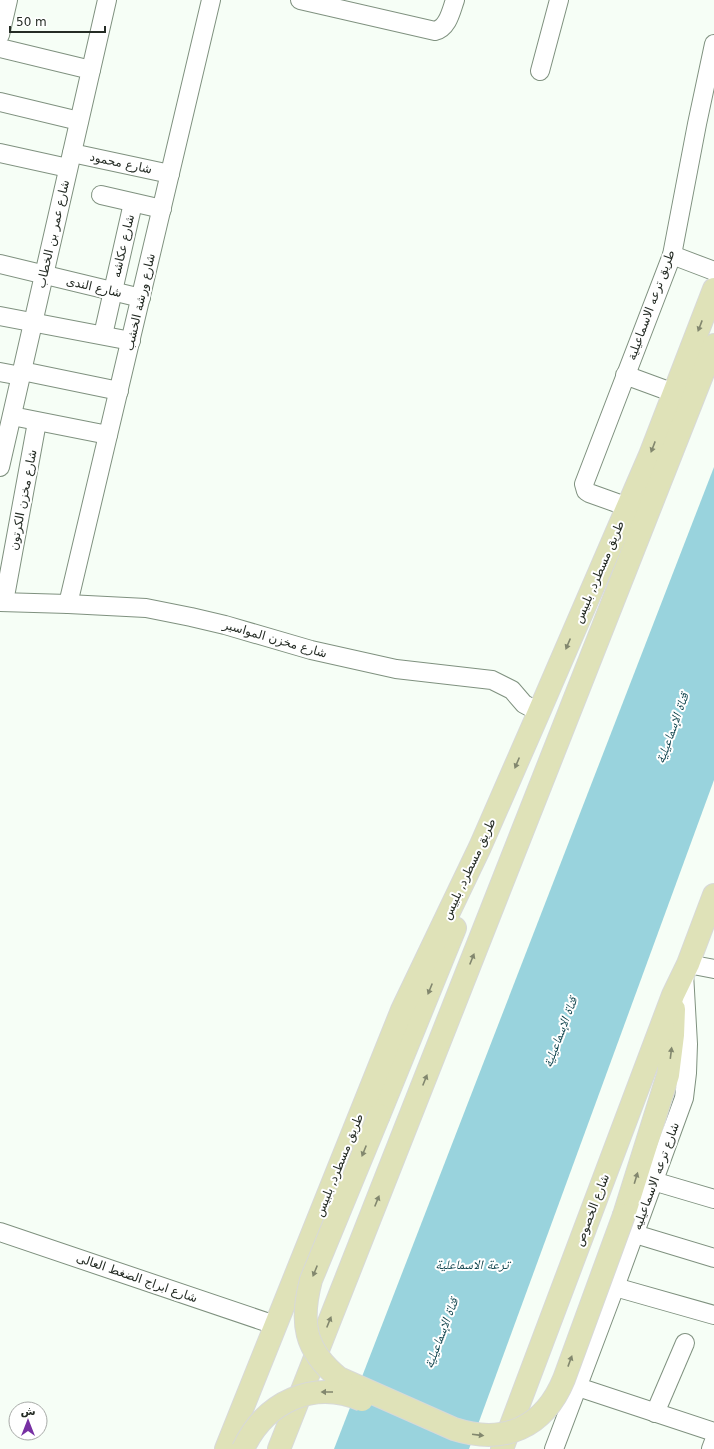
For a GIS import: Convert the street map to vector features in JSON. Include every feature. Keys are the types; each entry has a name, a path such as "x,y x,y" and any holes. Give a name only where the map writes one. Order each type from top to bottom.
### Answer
{"main road":[{"name":"طريق مسطرد, بلبيس","path":"226,1449 399,1016 480,847 628,507 650,455 714,289"},
{"name":"طريق مسطرد, بلبيس","path":"279,1449 714,345"},
{"path":"480,847 464,906 311,1280 307,1295 307,1330 310,1340 317,1355 327,1368 339,1378 454,1429 484,1436 499,1435 514,1431 527,1425 540,1416 550,1405 564,1379 624,1215 668,1076 673,1035 673,995"},
{"name":"شارع ترعه الاسماعيليه","path":"686,968 714,895"},
{"name":"شارع الخصوص","path":"502,1449 673,995 686,968"},
{"path":"243,1449 251,1434 260,1422 272,1410 281,1404 301,1396 317,1392 333,1392 350,1395 357,1398 448,1438 466,1449"}],"street":[{"path":"0,35 8,0"},
{"name":"شارع عمر بن الخطاب","path":"0,467 7,421 21,374 107,0"},
{"name":"شارع ورشة الخشب","path":"68,604 211,0"},
{"path":"300,0 435,31 441,29 446,23 455,0"},
{"path":"540,71 559,0"},
{"name":"طريق ترعه الاسماعيلية","path":"628,507 589,493 584,488 584,484 672,255 714,44"},
{"path":"0,48 91,70"},
{"path":"0,102 79,121"},
{"name":"شارع محمود","path":"0,153 70,160 170,174"},
{"path":"101,195 162,209"},
{"name":"شارع عكاشه","path":"103,335 133,203"},
{"path":"672,255 714,271"},
{"name":"شارع الندى","path":"0,264 141,298"},
{"path":"0,316 131,341"},
{"path":"0,372 21,374 119,391"},
{"path":"625,375 674,393"},
{"path":"7,421 37,422 108,435"},
{"name":"شارع مخزن الكرتون","path":"2,602 37,422"},
{"name":"شارع مخزن المواسير","path":"2,602 146,608 225,625 311,650 396,669 492,680 512,690 524,704 539,712"},
{"path":"686,968 714,969"},
{"name":"شارع ترعه الاسماعيليه","path":"554,1449 635,1234 653,1180 684,1098 688,1044 686,968"},
{"path":"653,1180 714,1199"},
{"name":"شارع ابراج الضغط العالى","path":"0,1232 275,1325"},
{"path":"635,1234 714,1258"},
{"path":"615,1287 714,1315"},
{"path":"655,1412 685,1343"},
{"path":"578,1387 714,1432"},
{"path":"711,1449 714,1441"}],"water":[{"name":"ترعة الاسماعلية","path":"714,467 714,780 469,1449 334,1449"}],"water label":[{"name":"قناة الإسماعيلية","path":"672,728"},
{"name":"قناة الإسماعيلية","path":"560,1032"},
{"name":"قناة الإسماعيلية","path":"441,1333"}]}
